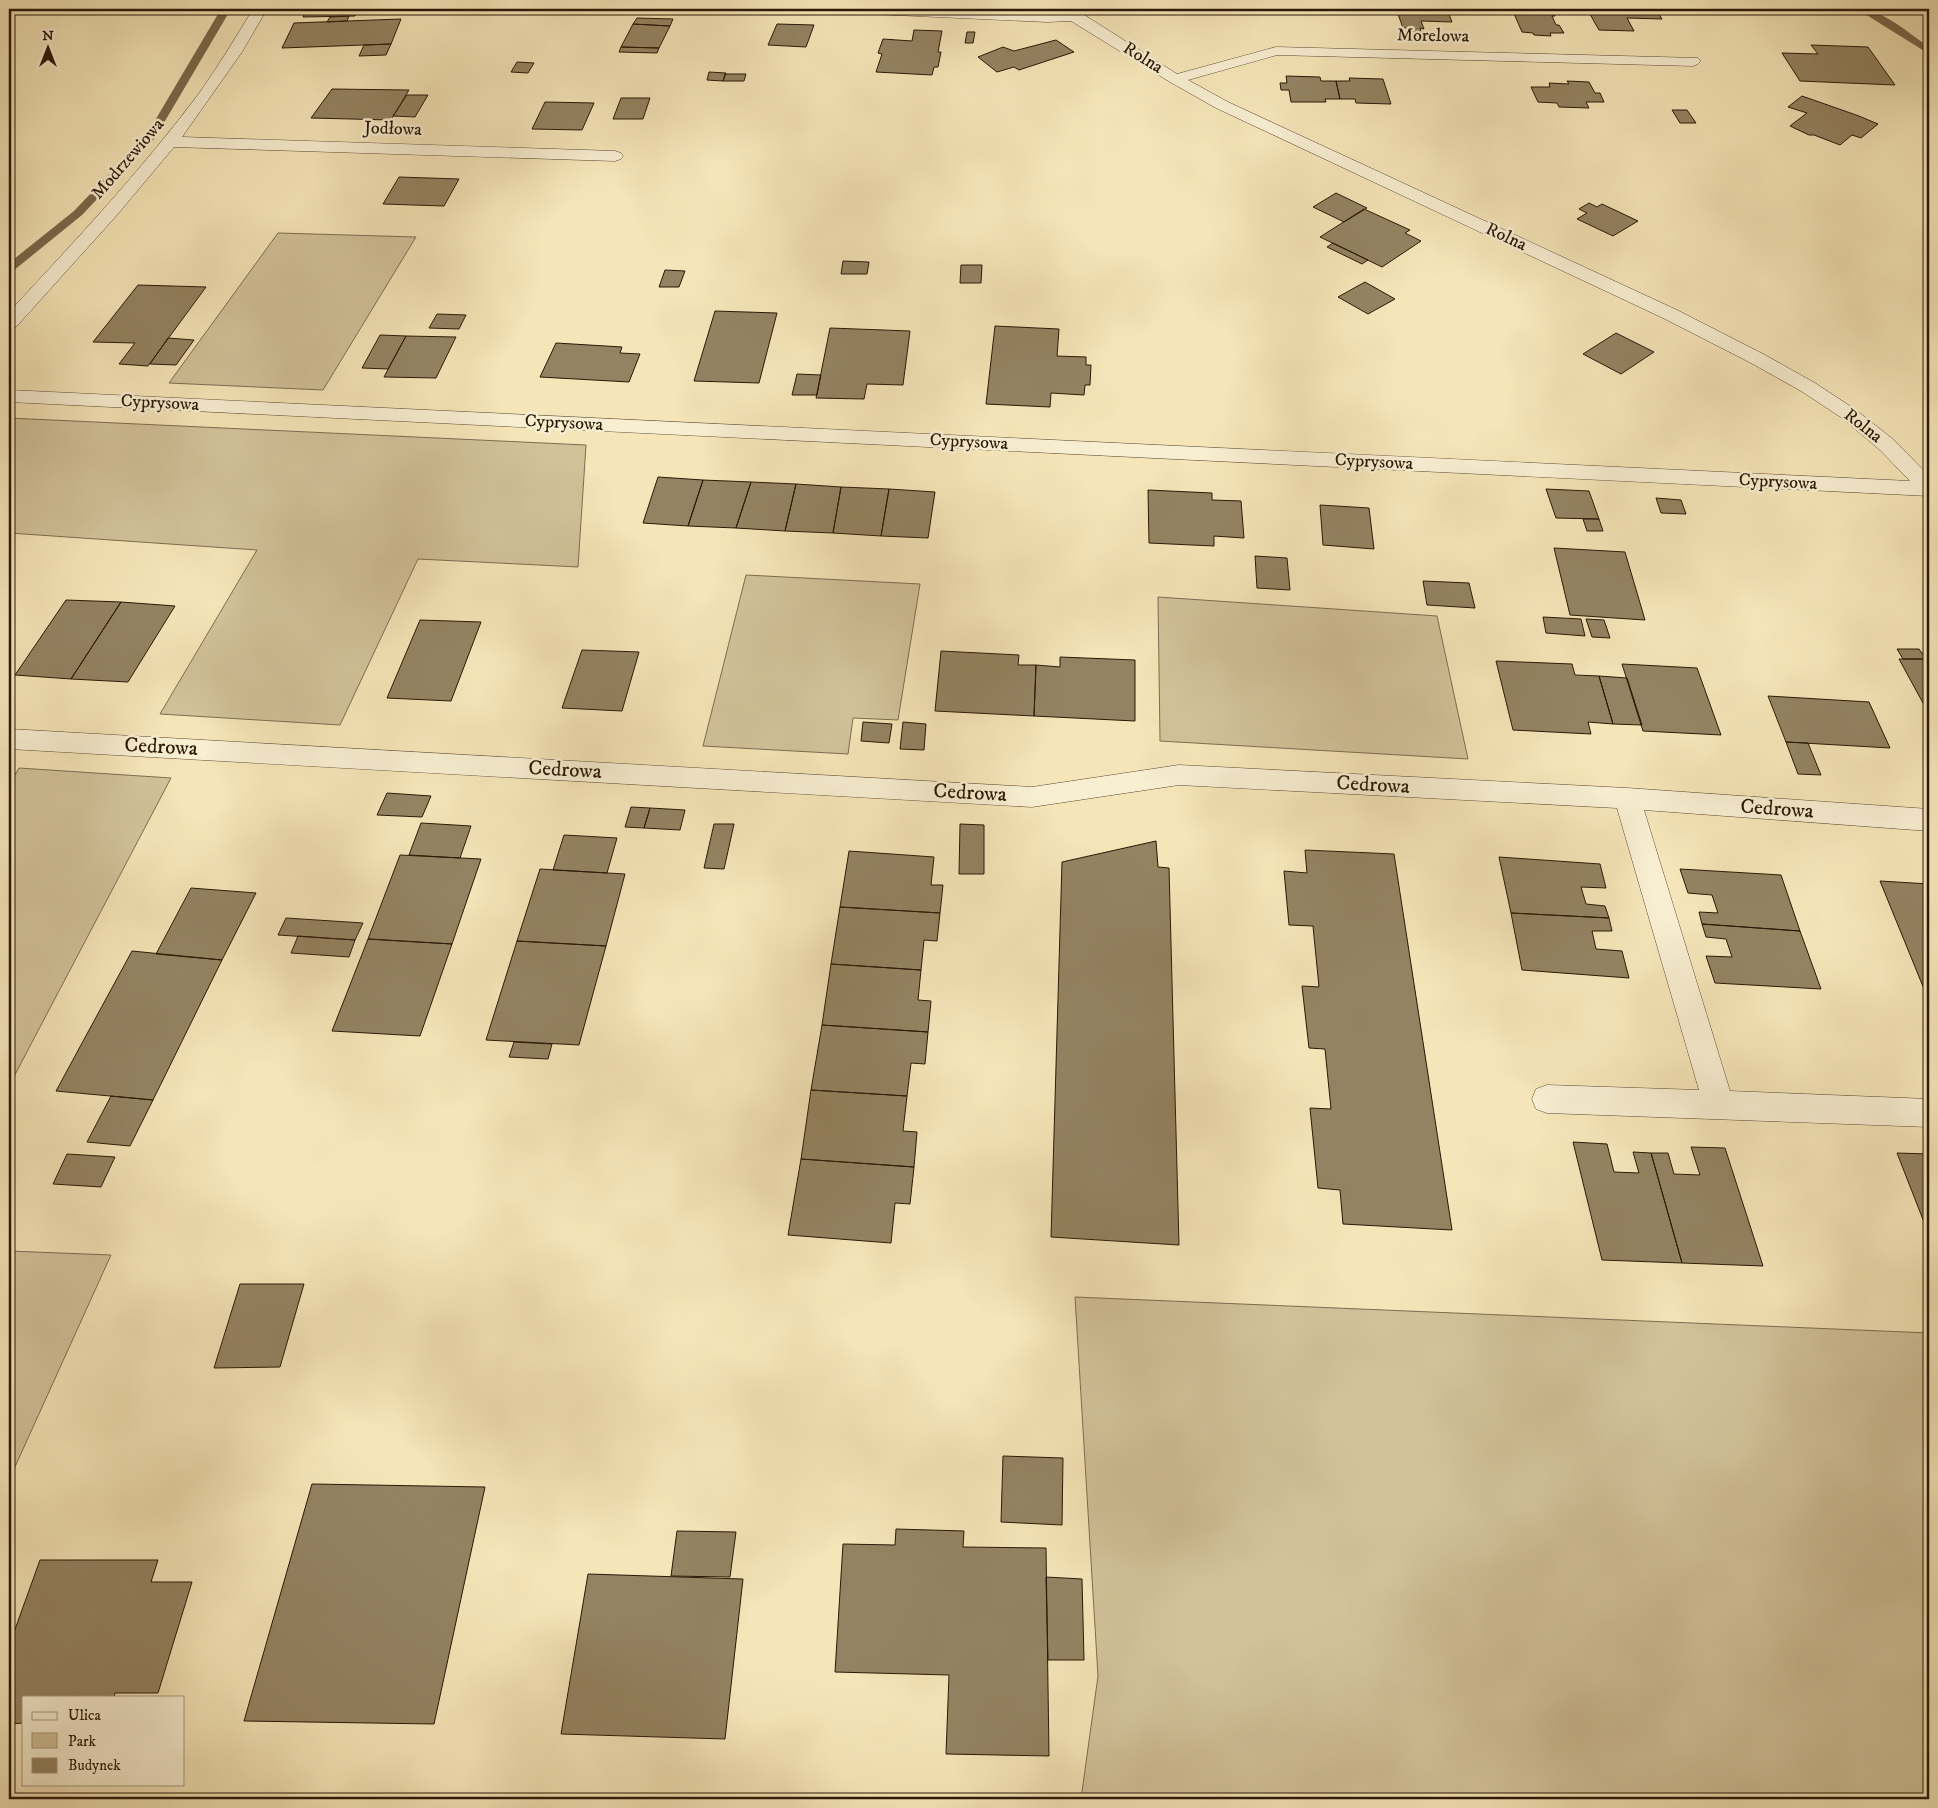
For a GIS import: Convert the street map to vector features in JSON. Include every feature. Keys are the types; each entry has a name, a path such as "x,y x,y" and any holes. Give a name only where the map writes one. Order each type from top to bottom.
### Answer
{"street":[{"name":"Modrzewiowa","path":"9,323 171,142 212,85 260,9"},
{"path":"851,9 1047,18 1071,12"},
{"name":"Rolna","path":"1071,12 1175,78 1222,105 1670,314 1758,359 1808,387 1849,414 1887,445 1929,489"},
{"name":"Morelowa","path":"1175,78 1276,51 1693,61"},
{"name":"Jodłowa","path":"171,142 615,156"},
{"name":"Cyprysowa","path":"9,396 1929,489"},
{"name":"Cedrowa","path":"9,739 1032,797 1179,775 1627,798 1929,820"},
{"path":"1627,798 1719,1106"},
{"path":"1547,1099 1929,1114"}],"green space":[{"path":"278,233 416,237 323,390 169,383"},
{"path":"9,418 586,445 578,567 418,559 340,725 160,714 257,550 9,533"},
{"path":"746,575 920,584 898,720 853,718 848,754 703,746"},
{"path":"1158,597 1437,616 1468,759 1160,741"},
{"path":"19,768 171,778 9,1086 9,785"},
{"path":"9,1251 111,1255 9,1480"},
{"path":"1075,1297 1929,1333 1929,1799 1081,1799 1098,1676"}],"building":[{"path":"307,9 359,9 355,16 303,17"},
{"path":"1408,9 1447,9 1452,22 1421,21 1424,29 1420,28 1421,32 1408,31 1407,28 1403,28 1398,14 1409,14"},
{"path":"1512,9 1552,9 1555,16 1552,16 1556,25 1559,25 1564,33 1550,33 1551,36 1522,32"},
{"path":"1587,9 1656,9 1662,19 1627,18 1634,31 1599,30"},
{"path":"349,16 347,21 327,22 330,17"},
{"path":"637,18 673,19 670,26 633,24"},
{"path":"401,19 391,44 282,48 294,23"},
{"path":"633,24 670,26 659,48 621,47"},
{"path":"777,24 814,25 806,47 768,45"},
{"path":"914,30 942,31 938,52 941,52 938,67 934,67 932,75 876,72 882,54 878,53 883,39 912,41"},
{"path":"967,32 975,32 973,43 965,43"},
{"path":"1056,40 1074,52 1019,70 1014,67 997,72 978,57 1003,47 1014,51"},
{"path":"391,44 386,55 359,56 364,45"},
{"path":"1811,45 1868,47 1895,85 1800,81 1782,53 1818,54"},
{"path":"621,47 659,48 657,53 619,52"},
{"path":"517,62 534,63 528,73 511,72"},
{"path":"709,72 726,73 723,81 707,80"},
{"path":"725,74 746,74 744,81 723,81"},
{"path":"1286,76 1320,77 1321,81 1336,81 1340,99 1325,99 1326,102 1291,102 1289,90 1281,90 1280,83 1287,83"},
{"path":"1349,78 1383,79 1391,104 1356,103 1355,99 1340,99 1336,81 1350,81"},
{"path":"1567,81 1589,82 1595,93 1600,93 1604,102 1586,102 1589,108 1559,107 1557,103 1538,102 1531,87 1550,87 1549,83 1569,84"},
{"path":"332,89 409,90 391,120 311,118"},
{"path":"407,95 428,95 415,117 393,116"},
{"path":"1802,96 1878,124 1861,138 1852,135 1840,145 1814,135 1809,135 1790,126 1807,113 1788,107"},
{"path":"621,98 650,98 643,119 613,119"},
{"path":"545,102 594,103 582,130 532,129"},
{"path":"1672,110 1687,110 1696,123 1680,123"},
{"path":"399,177 459,179 444,206 383,204"},
{"path":"1336,193 1367,208 1344,222 1313,207"},
{"path":"1589,203 1597,207 1602,204 1638,221 1613,236 1577,219 1587,213 1579,209"},
{"path":"1364,209 1410,230 1405,233 1421,241 1382,267 1320,237"},
{"path":"1333,243 1368,260 1362,264 1327,247"},
{"path":"843,261 869,262 867,274 841,274"},
{"path":"961,265 982,265 981,283 960,283"},
{"path":"665,270 685,271 679,287 659,287"},
{"path":"1365,282 1395,299 1368,314 1338,297"},
{"path":"138,285 206,287 148,366 119,364 135,343 93,342"},
{"path":"715,311 777,313 759,383 694,381"},
{"path":"437,314 466,315 459,329 429,328"},
{"path":"995,326 1059,329 1057,356 1086,357 1086,365 1091,365 1090,385 1085,385 1084,395 1051,393 1050,407 986,404"},
{"path":"830,328 910,331 903,385 867,384 864,399 816,398"},
{"path":"1616,333 1654,352 1621,374 1583,354"},
{"path":"380,335 406,336 388,369 362,368"},
{"path":"406,336 456,337 436,378 384,377"},
{"path":"168,338 194,340 176,365 150,364"},
{"path":"556,343 622,347 620,353 640,354 629,382 540,377"},
{"path":"797,374 821,375 817,395 792,395"},
{"path":"658,477 703,480 688,526 643,523"},
{"path":"703,480 751,482 736,528 688,526"},
{"path":"751,482 796,484 785,531 736,528"},
{"path":"796,484 841,487 833,533 785,531"},
{"path":"841,487 889,489 881,536 833,533"},
{"path":"889,489 935,492 928,538 881,536"},
{"path":"1546,489 1589,491 1599,519 1556,518"},
{"path":"1148,490 1212,493 1212,500 1241,501 1244,538 1214,536 1214,546 1149,543"},
{"path":"1656,498 1681,500 1686,514 1661,513"},
{"path":"1320,505 1369,508 1374,549 1323,545"},
{"path":"1583,519 1599,519 1603,531 1587,531"},
{"path":"1554,548 1625,552 1645,620 1570,615"},
{"path":"1255,556 1287,558 1290,590 1257,588"},
{"path":"1423,581 1469,583 1475,608 1427,605"},
{"path":"66,600 121,602 71,679 15,675"},
{"path":"121,602 175,606 128,682 71,679"},
{"path":"1543,617 1581,619 1585,636 1546,633"},
{"path":"1586,619 1604,620 1610,638 1592,637"},
{"path":"420,620 481,622 451,701 387,698"},
{"path":"1897,649 1919,649 1926,659 1903,659"},
{"path":"582,650 639,652 622,711 562,708"},
{"path":"941,651 1019,655 1018,665 1036,665 1034,716 935,711"},
{"path":"1923,654 1929,654 1929,714 1899,659 1926,659"},
{"path":"1060,657 1135,660 1135,721 1034,716 1036,665 1060,667"},
{"path":"1496,661 1572,664 1575,675 1599,676 1613,724 1588,722 1591,734 1513,730"},
{"path":"1622,664 1697,668 1721,735 1643,731"},
{"path":"1599,676 1627,678 1642,725 1613,724"},
{"path":"1768,696 1869,702 1890,748 1786,742"},
{"path":"863,722 892,724 889,743 861,741"},
{"path":"903,722 926,724 924,750 900,749"},
{"path":"1786,742 1808,743 1821,775 1798,774"},
{"path":"387,793 431,796 422,817 377,815"},
{"path":"631,807 650,808 644,828 625,827"},
{"path":"650,808 685,810 680,830 644,828"},
{"path":"421,823 471,826 460,858 409,855"},
{"path":"714,824 734,824 724,869 704,868"},
{"path":"960,824 984,825 984,874 959,874"},
{"path":"564,835 617,838 607,873 553,870"},
{"path":"1156,841 1158,867 1169,868 1179,1245 1051,1237 1062,862"},
{"path":"1305,850 1394,854 1452,1230 1343,1224 1340,1190 1318,1188 1310,1108 1331,1109 1325,1049 1309,1048 1302,986 1319,987 1313,926 1289,925 1284,871 1307,873"},
{"path":"849,851 934,857 931,885 943,885 940,913 840,907"},
{"path":"400,855 481,859 452,944 368,939"},
{"path":"1499,857 1600,864 1606,888 1581,887 1586,904 1605,906 1609,918 1511,913"},
{"path":"540,869 625,874 606,946 517,941"},
{"path":"1680,869 1781,875 1800,931 1702,924 1699,912 1718,913 1712,895 1688,893"},
{"path":"1880,881 1929,884 1929,990 1924,989"},
{"path":"191,888 256,893 222,960 156,954"},
{"path":"840,907 940,913 937,941 924,940 921,970 831,964"},
{"path":"1511,913 1609,918 1612,931 1592,931 1596,949 1622,951 1629,978 1522,970"},
{"path":"286,918 363,923 355,940 278,935"},
{"path":"1702,924 1800,931 1821,989 1715,983 1706,956 1732,957 1726,939 1706,937"},
{"path":"298,936 355,940 349,957 291,953"},
{"path":"368,939 452,944 420,1036 332,1031"},
{"path":"517,941 606,946 579,1045 486,1040"},
{"path":"132,951 222,960 153,1100 56,1091"},
{"path":"831,964 921,970 918,1000 931,1001 928,1032 822,1025"},
{"path":"822,1025 928,1032 925,1064 911,1063 907,1096 811,1090"},
{"path":"514,1042 552,1044 548,1059 509,1057"},
{"path":"811,1090 907,1096 903,1131 917,1132 914,1167 801,1159"},
{"path":"111,1096 153,1100 130,1146 87,1142"},
{"path":"1573,1142 1607,1144 1614,1172 1639,1173 1633,1152 1651,1153 1682,1263 1602,1260"},
{"path":"1691,1147 1725,1148 1763,1266 1682,1263 1651,1153 1668,1153 1674,1174 1700,1175"},
{"path":"1897,1153 1929,1154 1929,1235"},
{"path":"67,1154 115,1157 101,1187 53,1184"},
{"path":"801,1159 914,1167 910,1204 895,1203 891,1243 788,1235"},
{"path":"240,1284 304,1284 280,1367 214,1368"},
{"path":"1003,1456 1063,1458 1062,1525 1001,1522"},
{"path":"312,1484 485,1487 434,1724 244,1721"},
{"path":"896,1529 964,1531 963,1547 1046,1548 1049,1756 946,1754 949,1675 835,1672 843,1544 895,1545"},
{"path":"677,1531 736,1532 730,1577 671,1576"},
{"path":"40,1560 158,1560 151,1582 192,1582 158,1693 115,1693 114,1696 22,1696 22,1723 9,1724 9,1646"},
{"path":"588,1574 743,1579 725,1739 561,1734"},
{"path":"1046,1577 1082,1579 1084,1660 1048,1660"}],"waterway":[{"path":"9,269 78,213 151,136 226,9"},
{"path":"1861,9 1891,25 1929,51"}]}
